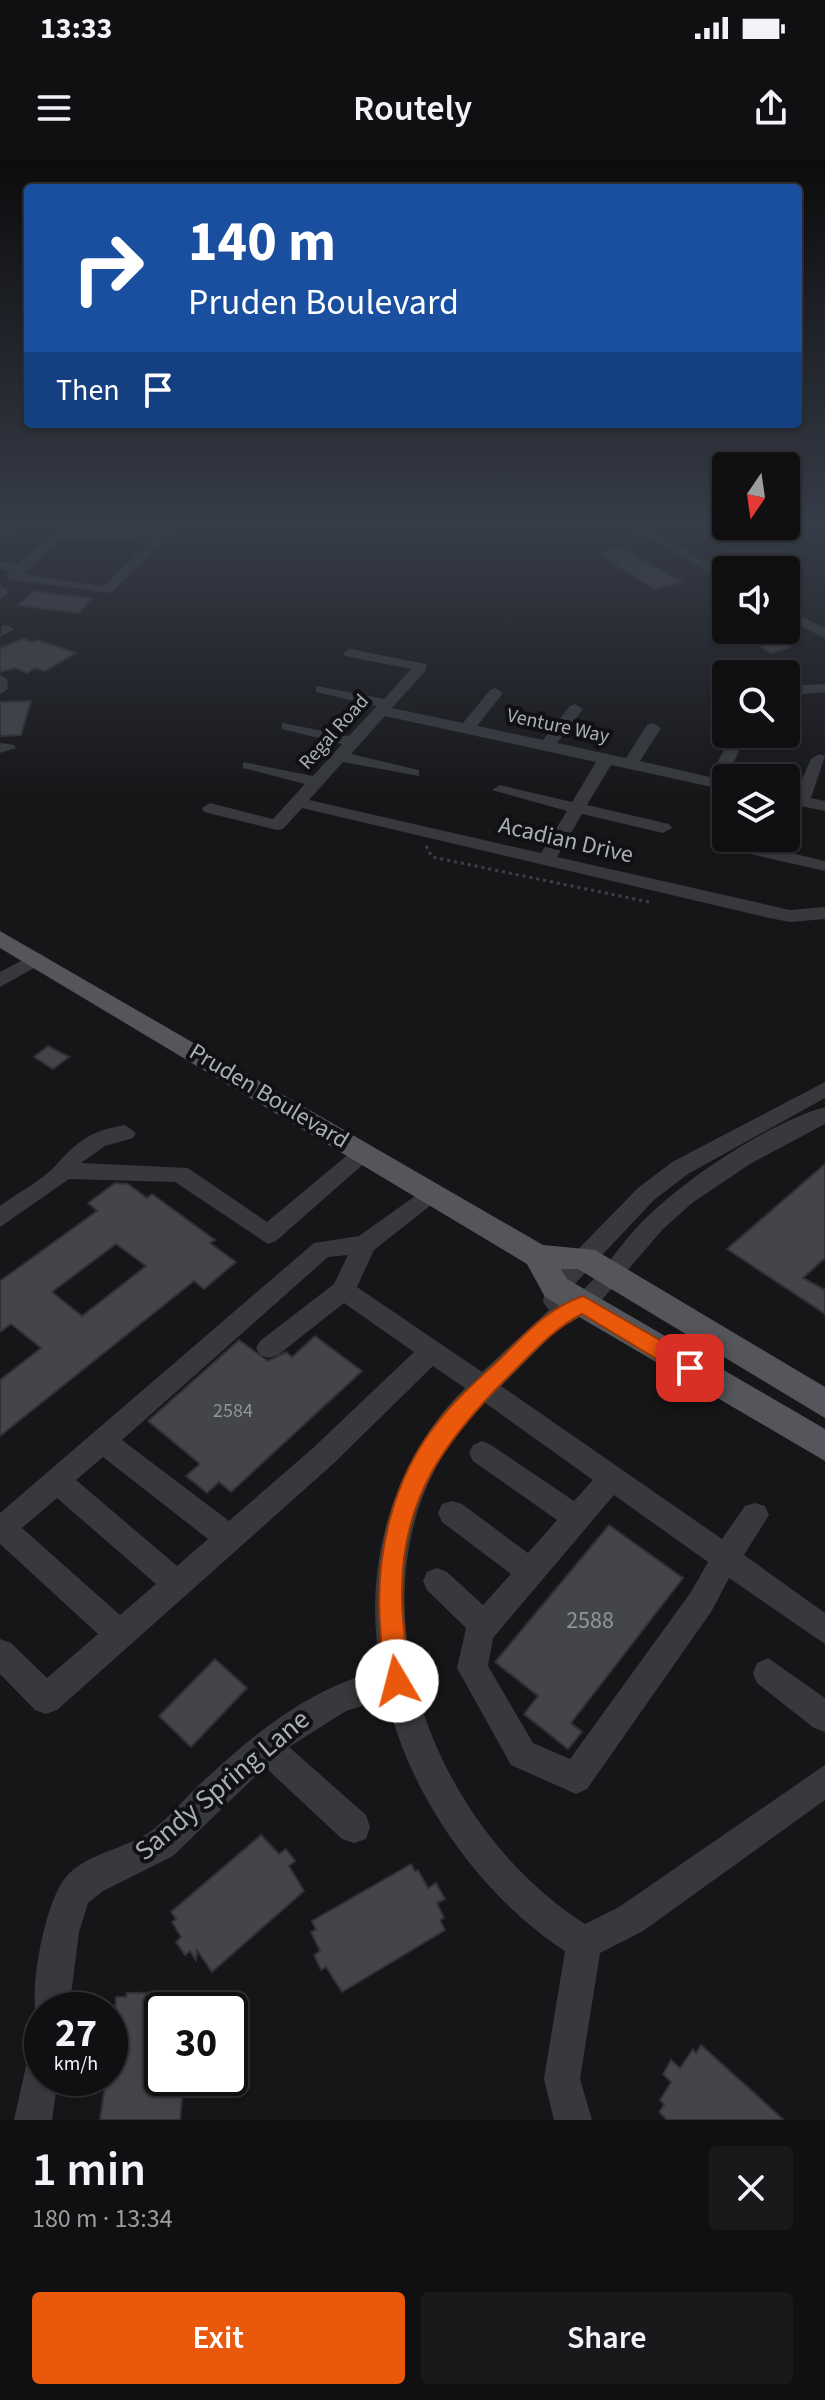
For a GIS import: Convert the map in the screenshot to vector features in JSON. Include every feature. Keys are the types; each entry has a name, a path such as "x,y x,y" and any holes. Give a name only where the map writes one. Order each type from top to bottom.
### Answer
{"main road":[{"name":"Pruden Boulevard","path":"3,944 36,959 538,1256 596,1266 825,1404"},
{"name":"Pruden Boulevard","path":"538,1256 564,1304"},
{"path":"564,1304 825,1446"}],"street":[{"path":"800,621 825,634"},
{"name":"Regal Road","path":"210,808 277,825 421,667 350,653"},
{"path":"0,679 0,689"},
{"path":"800,690 825,688"},
{"name":"Venture Way","path":"321,689 466,729 712,782"},
{"path":"466,729 495,693"},
{"path":"547,746 575,709"},
{"path":"288,726 353,742"},
{"path":"630,764 653,728"},
{"path":"339,756 413,773"},
{"path":"546,860 606,759"},
{"path":"800,790 819,759"},
{"path":"249,765 316,782"},
{"path":"500,790 663,828"},
{"path":"800,801 825,806"},
{"name":"Acadian Drive","path":"298,802 769,912 790,916 825,913"},
{"path":"765,852 825,866"},
{"path":"0,981 36,959"},
{"path":"584,1943 547,1917 494,1865 460,1821 432,1775 411,1728 397,1681 390,1590 394,1547 405,1507 420,1470 444,1430 564,1304 596,1266 646,1194 680,1168 825,1089"},
{"path":"596,1266 716,1175 772,1140 825,1115"},
{"path":"0,1218 64,1171 71,1157 104,1136 125,1133"},
{"path":"64,1171 180,1174 268,1235 365,1153"},
{"path":"269,1348 343,1290 365,1244 432,1192"},
{"path":"120,1634 1,1529 322,1249 365,1244"},
{"path":"343,1290 825,1630"},
{"path":"0,1653 46,1699 323,1456 432,1351"},
{"path":"103,1441 229,1538"},
{"path":"482,1453 577,1518"},
{"path":"612,1477 484,1625 479,1632 472,1668 522,1754 576,1778 701,1602 725,1558 755,1515"},
{"path":"57,1481 177,1584"},
{"path":"452,1513 531,1572"},
{"path":"437,1581 484,1625"},
{"path":"768,1673 825,1717"},
{"name":"Sandy Spring Lane","path":"54,1992 67,1906 77,1889 161,1844 265,1746 305,1714 332,1699 397,1681"},
{"path":"265,1746 354,1827"},
{"path":"584,1943 631,1919 825,1781"},
{"path":"573,2120 562,2079 584,1943"},
{"path":"33,2120 37,2096"}],"building":[{"path":"23,639 38,640 76,653 45,671 36,668 27,673 15,668 0,672 0,648"},
{"path":"756,644 786,644 791,647 771,653"},
{"path":"31,701 21,735 0,736 0,702"},
{"path":"48,1046 69,1057 53,1069 34,1057"},
{"path":"825,1164 825,1258 803,1278 825,1290 825,1314 727,1249"},
{"path":"115,1183 128,1184 147,1198 152,1194 215,1240 210,1243 236,1262 204,1289 194,1281 0,1436 0,1380 41,1348 11,1324 0,1332 0,1281 97,1211 88,1203","holes":["116,1244 146,1266 82,1316 52,1292"]},
{"path":"315,1336 362,1371 231,1492 219,1482 207,1493 186,1476 200,1464 148,1421 239,1340 268,1361 286,1352 292,1357"},
{"path":"609,1525 683,1578 571,1723 582,1732 568,1749 524,1714 538,1696 495,1662"},
{"path":"215,1659 247,1688 191,1747 159,1716"},
{"path":"261,1835 279,1854 286,1849 295,1861 289,1866 304,1891 212,1972 197,1950 196,1960 190,1951 185,1955 176,1942 181,1937 172,1922 176,1919 171,1912"},
{"path":"411,1864 428,1888 436,1883 445,1899 437,1903 444,1918 440,1920 445,1930 342,1992 326,1967 321,1970 314,1955 320,1951 311,1932 316,1930 312,1921"},
{"path":"128,1993 144,1993 144,2096 182,2096 180,2120 100,2120 103,2096 128,2096"},
{"path":"701,2045 784,2120 667,2120 659,2112 664,2105 660,2100 671,2082 663,2074 671,2060 680,2068 693,2049 696,2053"}],"route":[{"path":"397,1681 391,1635 390,1590 394,1547 420,1470 444,1430 470,1401 554,1319 583,1304 690,1368"}]}
